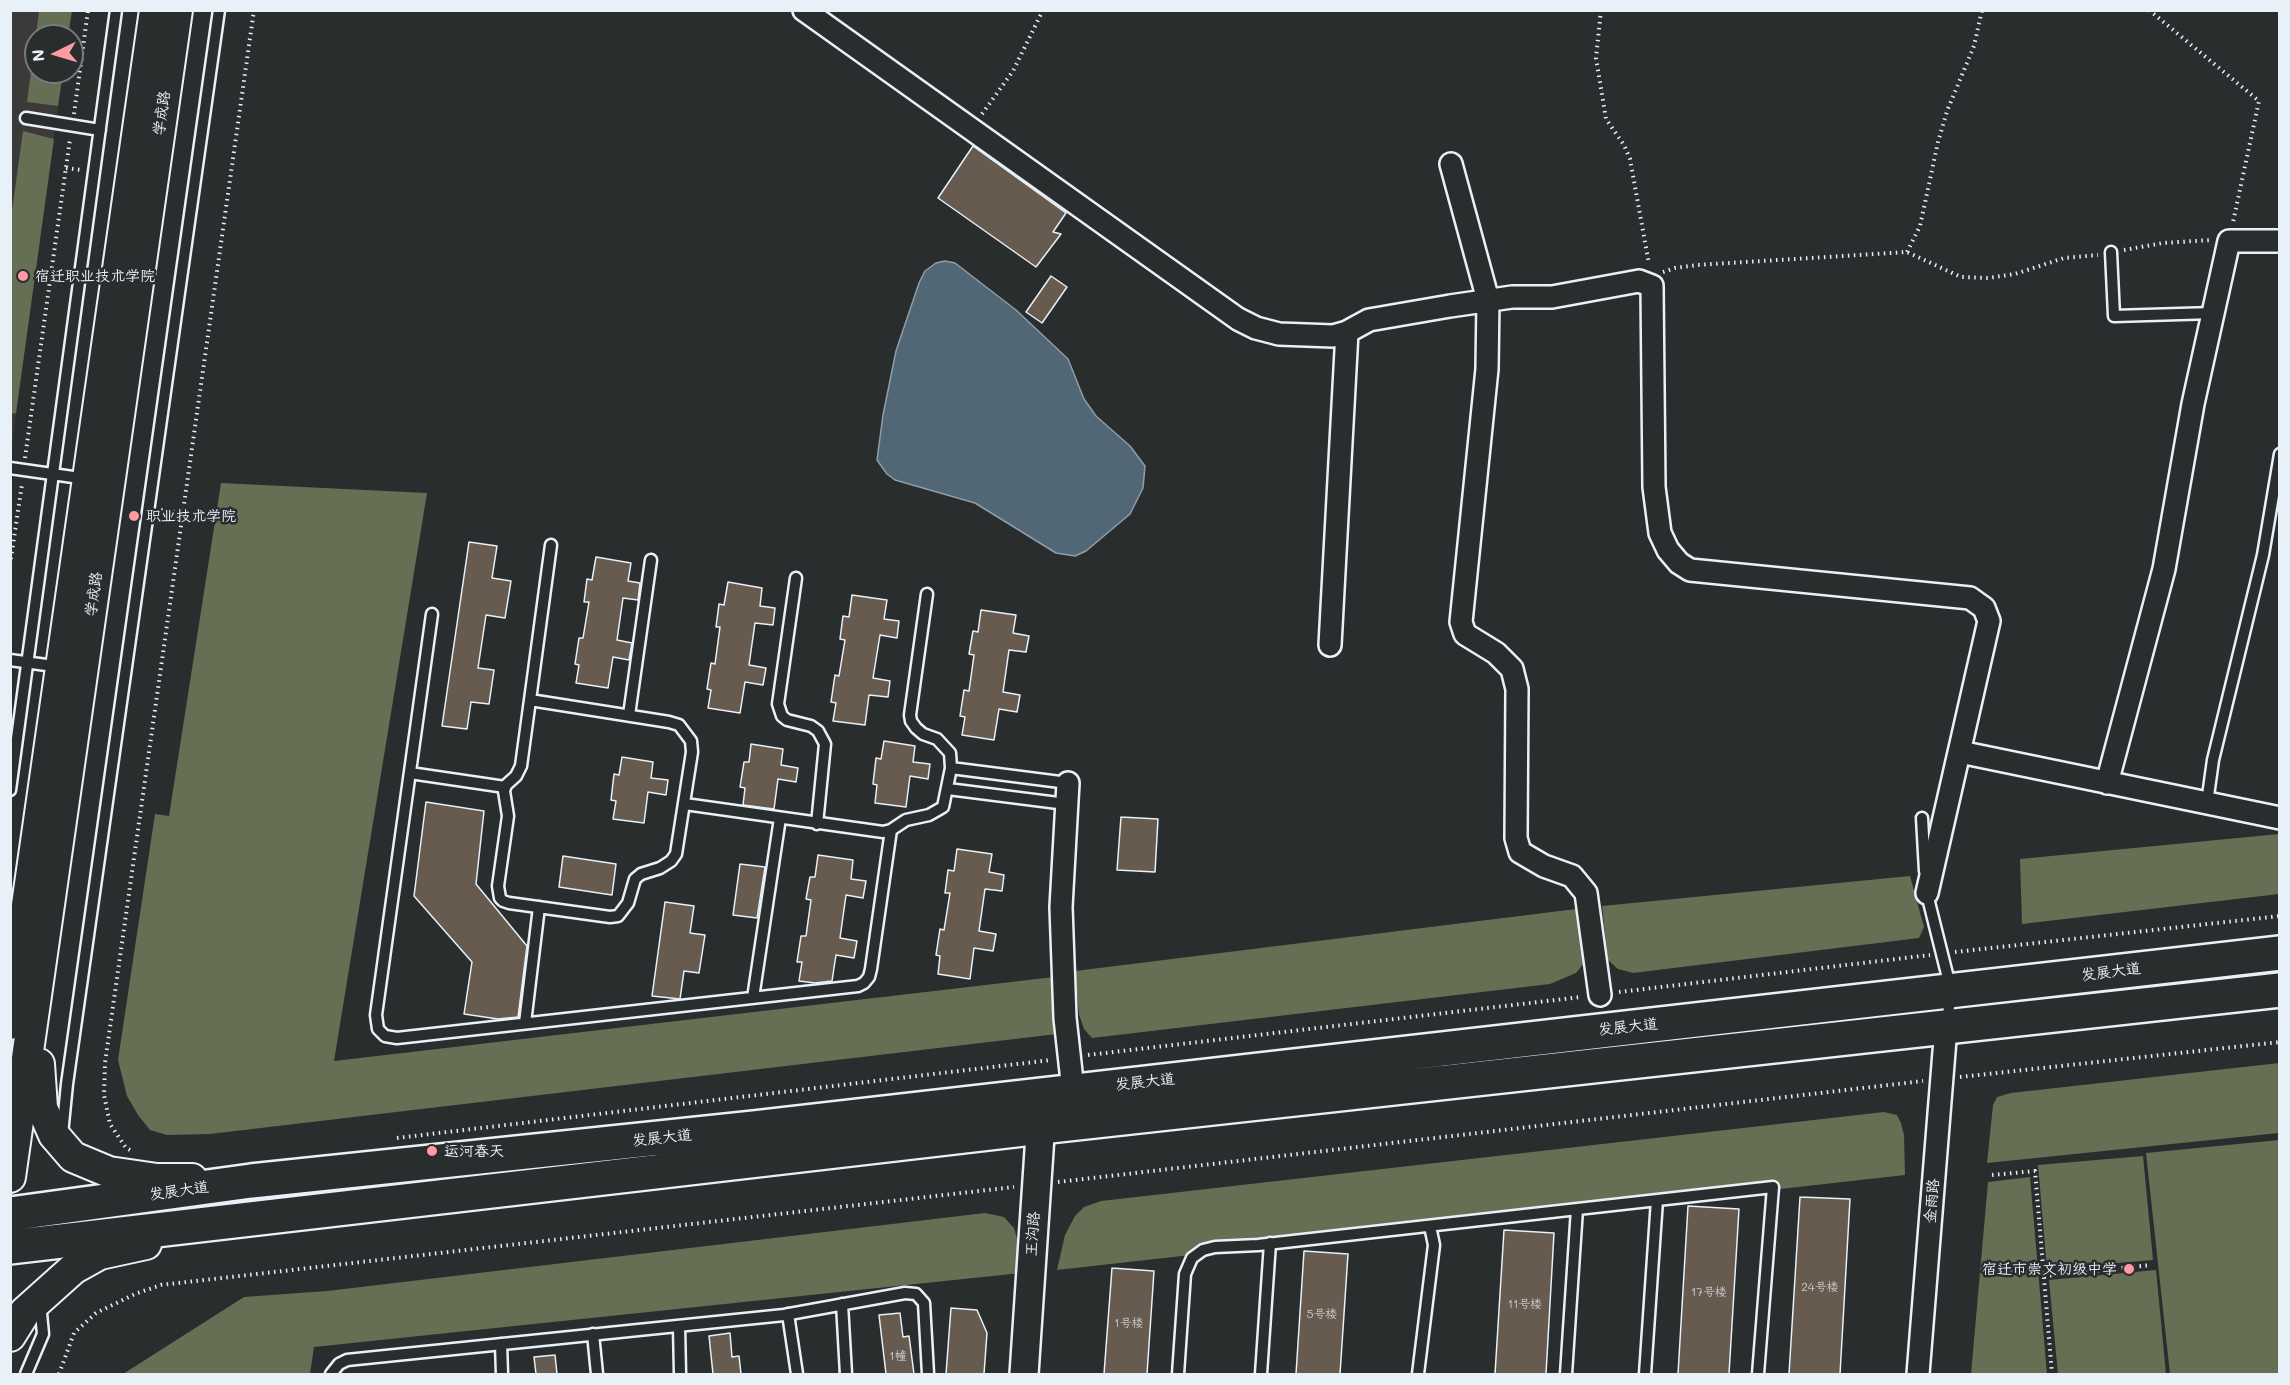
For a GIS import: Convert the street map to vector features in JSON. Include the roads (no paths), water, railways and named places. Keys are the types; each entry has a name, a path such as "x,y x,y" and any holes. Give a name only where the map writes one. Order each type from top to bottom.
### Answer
{"main road":[{"name":"学成路","path":"10,1177 17,1012 87,479 155,10"},
{"name":"学成路","path":"17,1012 177,10"},
{"name":"发展大道","path":"10,1214 273,1179 742,1129 2280,953"},
{"path":"10,1247 1041,1127 2280,990"},
{"path":"17,1012 42,1108 54,1135 73,1157 109,1172 157,1179 273,1179"},
{"path":"10,1336 25,1312 40,1297 73,1269 100,1254 276,1217"}],"street":[{"path":"804,10 1247,323 1279,334 1333,336 1347,332 1370,320 1488,300 1512,297 1552,297 1639,281 1652,286 1654,487 1660,533 1668,550 1679,563 1690,570 1970,598 1984,608 1989,621 1927,893"},
{"path":"1450,164 1488,300 1487,369 1461,622 1465,634 1496,653 1512,669 1517,689 1516,838 1520,852 1544,866 1572,876 1586,893 1600,995"},
{"path":"2107,783 2164,570 2193,404 2229,241 2280,241"},
{"path":"1330,645 1347,332"},
{"path":"1959,752 2280,818"},
{"path":"1058,1092 1069,1058 1065,1018 1061,908 1067,794"},
{"name":"金雨路","path":"1917,1374 1946,1027"},
{"name":"王沟路","path":"1024,1374 1041,1127 1058,1092"}],"lane":[{"path":"10,790 116,10"},
{"path":"61,1143 67,1084 219,10"},
{"path":"26,118 100,130"},
{"path":"2111,252 2115,316 2213,314"},
{"path":"2207,803 2213,760 2263,555 2280,454"},
{"path":"10,468 87,479"},
{"path":"530,700 669,722 679,725 691,741 692,752 676,854 665,865 634,879 628,903 618,916 610,918 509,903 500,898 498,886 507,816 505,787 516,776 520,766 551,545"},
{"path":"629,715 651,560"},
{"path":"796,578 778,704 782,716 787,720 811,726 818,731 825,744 817,824"},
{"path":"685,804 874,832 891,830 906,820 937,812 943,807 951,768 950,753 938,739 923,734 911,721 927,594"},
{"path":"432,614 376,1015 378,1029 385,1036 397,1038 858,986 869,977 871,969 891,830"},
{"path":"10,660 62,667"},
{"path":"951,768 1067,794"},
{"path":"410,773 505,787"},
{"path":"948,789 1067,794"},
{"path":"753,998 780,818"},
{"path":"1922,818 1927,893 1951,990 1946,1027"},
{"path":"525,1023 539,907"},
{"path":"1178,1374 1185,1274 1192,1258 1203,1250 1773,1186 1758,1374"},
{"path":"1645,1374 1657,1200"},
{"path":"1566,1374 1577,1209"},
{"path":"1418,1374 1434,1245 1430,1226"},
{"path":"1261,1374 1270,1243"},
{"path":"331,1374 339,1364 347,1360 788,1314 905,1293 916,1294 924,1303 928,1374"},
{"path":"26,1374 42,1334 40,1297"},
{"path":"842,1305 846,1374"},
{"path":"788,1314 797,1374"},
{"path":"679,1326 680,1374"},
{"path":"593,1334 597,1374"},
{"path":"501,1344 502,1374"}],"water":[{"path":"945,261 955,263 1016,310 1068,359 1084,399 1096,416 1130,446 1145,466 1143,488 1130,514 1086,551 1075,556 1056,553 975,503 895,480 887,474 877,460 883,415 896,351 919,283 925,271 936,263"}],"place":[{"name":"宿迁职业技术学院","path":"23,276"},
{"name":"职业技术学院","path":"134,516"},
{"name":"运河春天","path":"432,1151"},
{"name":"宿迁市崇文初级中学","path":"2129,1269"}]}
